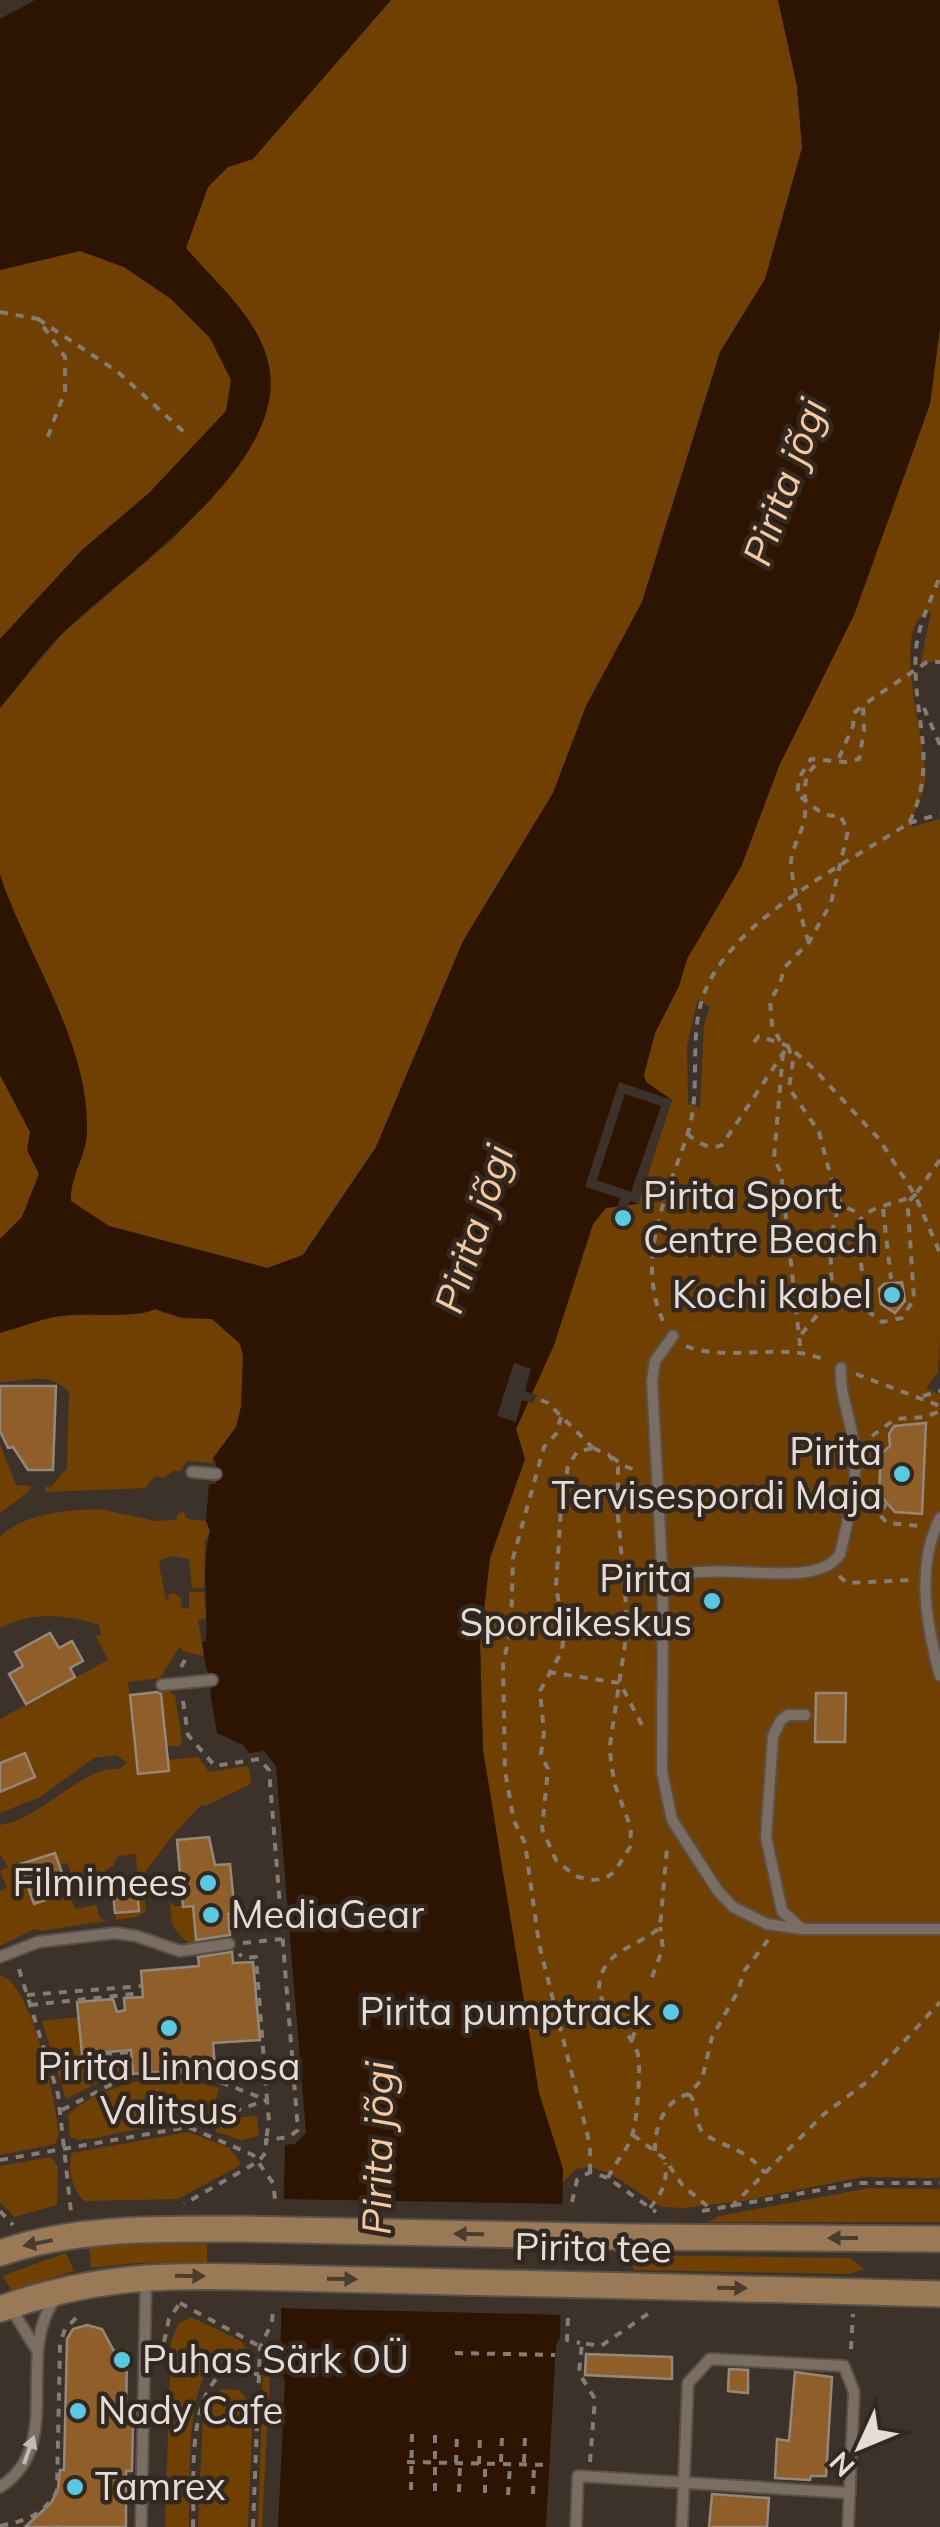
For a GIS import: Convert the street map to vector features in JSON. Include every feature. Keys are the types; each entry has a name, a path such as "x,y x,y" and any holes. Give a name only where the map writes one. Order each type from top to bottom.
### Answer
{"main road":[{"name":"Pirita tee","path":"0,2254 37,2242 118,2231 244,2229 940,2239"},
{"name":"Pirita tee","path":"3,2304 66,2288 146,2277 940,2294"}],"lane":[{"path":"674,1336 652,1370 663,1586 664,1795 672,1820 702,1870 734,1906 768,1924 802,1929 940,1929"},
{"path":"663,1586 688,1573 785,1573 834,1564 840,1554 856,1481 842,1368"},
{"path":"192,1472 216,1474"},
{"path":"940,1518 930,1545 926,1579 930,1630 940,1676"},
{"path":"162,1685 212,1680"},
{"path":"802,1929 782,1911 766,1838 773,1736 788,1714 805,1715"},
{"path":"0,1957 38,1942 115,1933 188,1952 228,1944"},
{"path":"141,2527 146,2277"},
{"path":"0,2487 19,2472 32,2449 36,2350 46,2311 66,2288"},
{"path":"3,2304 36,2350"},
{"path":"682,2527 688,2383 710,2359 844,2366 854,2392 848,2527"},
{"path":"576,2527 578,2476 850,2493"}],"path":[{"path":"0,312 38,318 118,372 185,433"},
{"path":"38,318 65,357 65,391 45,444"},
{"path":"909,823 929,788 932,771 916,670 919,635 940,576"},
{"path":"836,760 844,752 854,713 926,662 940,662"},
{"path":"921,700 940,745"},
{"path":"780,1041 772,1025 770,1001 784,968 808,942 831,903 847,841 846,824 840,814 823,814 795,792 811,759 859,759 863,705"},
{"path":"803,797 804,818 790,865 808,942"},
{"path":"940,814 909,823 798,894 748,929 717,970 696,1028 691,1123 660,1212 651,1264 658,1312 674,1336 693,1348 816,1356 940,1408"},
{"path":"754,1042 759,1036 788,1046 879,1139 914,1195 940,1253"},
{"path":"687,1134 703,1145 722,1145 788,1046"},
{"path":"788,1046 793,1061 790,1088 819,1132 837,1213 830,1240 832,1292 799,1336"},
{"path":"783,1053 774,1158 781,1174 801,1354"},
{"path":"862,1214 856,1230 868,1311 882,1322 896,1321 906,1314 914,1299 908,1209 940,1160"},
{"path":"836,1197 845,1207 862,1214 914,1195"},
{"path":"883,1207 891,1278"},
{"path":"913,1395 940,1391"},
{"path":"540,1400 548,1403 593,1448 624,1466 657,1472"},
{"path":"884,1426 895,1419 925,1417 940,1408"},
{"path":"562,1417 556,1434 544,1448 514,1558 511,1630 503,1664 505,1771 514,1820 524,1843 538,1944 590,2145 590,2172"},
{"path":"593,1448 578,1452 568,1466 556,1588 564,1630 562,1651 540,1690 544,1733 540,1754 548,1769 542,1829 556,1860 575,1876 590,1880 605,1879 615,1871 630,1847 632,1828 614,1785 611,1763 626,1605 618,1467 609,1454"},
{"path":"887,1503 879,1514 887,1523 897,1524"},
{"path":"847,1584 906,1580"},
{"path":"189,1653 178,1673 188,1734 215,1766 259,1760 269,1770 298,2130 289,2138 266,2140"},
{"path":"548,1672 620,1683"},
{"path":"620,1683 646,1731 662,1737"},
{"path":"652,1977 662,1948 667,1835 672,1820"},
{"path":"655,2151 656,2132 666,2110 702,2079 712,2036 737,1993 745,1970 757,1950 782,1926"},
{"path":"608,2178 632,2135 638,2062 632,2040 608,2013 600,1994 600,1981 604,1968 615,1956 660,1927"},
{"path":"228,1944 282,1939"},
{"path":"180,2206 259,2161 266,2152 268,2100 256,1957 244,1958 228,1944"},
{"path":"13,1950 48,2056 61,2110 70,2210"},
{"path":"27,1994 142,1989 30,2005"},
{"path":"731,2207 824,2114 867,2082 940,2002"},
{"path":"632,2040 642,2009"},
{"path":"61,2110 132,2073 130,2052 88,2055"},
{"path":"174,2071 220,2082 268,2100"},
{"path":"689,2094 704,2134 734,2145 765,2173"},
{"path":"0,2160 188,2126 268,2100"},
{"path":"188,2126 234,2144 259,2161 273,2183 275,2199"},
{"path":"632,2135 664,2158 684,2186 711,2209"},
{"path":"650,2208 664,2190 664,2158"},
{"path":"590,2172 608,2178 660,2215"},
{"path":"572,2202 577,2180 590,2172"},
{"path":"696,2212 859,2183 940,2183"},
{"path":"0,2211 13,2225"},
{"path":"164,2350 169,2320 180,2302 260,2347"},
{"path":"568,2318 567,2340 601,2346 657,2307"},
{"path":"253,2527 260,2347 274,2309"},
{"path":"844,2366 851,2361 852,2314"},
{"path":"582,2343 579,2373 594,2399 590,2477"},
{"path":"454,2353 555,2355"},
{"path":"194,2527 197,2430 202,2402 220,2375 259,2374"},
{"path":"410,2490 412,2432"},
{"path":"435,2491 436,2434"},
{"path":"458,2435 460,2492"},
{"path":"480,2436 484,2493"},
{"path":"501,2464 502,2437"},
{"path":"524,2465 525,2437"},
{"path":"409,2462 550,2465"},
{"path":"508,2494 510,2464"},
{"path":"532,2494 534,2465"}],"shaded area":[{"path":"391,0 778,0 797,86 802,148 765,279 720,352 642,602 586,706 553,793 463,941 376,1147 303,1255 268,1268 109,1226 70,1201 70,1183 87,1136 0,875 0,708 63,633 174,538 240,464 232,298 186,248 208,187 228,167 253,159"},
{"path":"80,251 124,267 171,299 210,338 231,380 226,411 149,493 82,550 0,639 0,270"},
{"name":"Pirita Spordikeskus","path":"940,328 940,662 927,662 920,667 931,612 918,620 910,661 925,765 925,782 912,827 940,819 940,1336 938,1372 926,1388 940,1395 940,2178 863,2177 742,2201 661,2207 611,2174 591,2167 576,2169 562,2183 563,2169 539,2093 483,1750 480,1644 490,1558 525,1459 516,1429 554,1345 593,1224 606,1208 666,1096 646,1082 643,1075 655,1033 679,986 687,959 741,867 779,766 854,615 930,404","holes":["698,999 710,1007 704,1025 700,1108 688,1104 687,1045"]},
{"path":"0,1075 30,1132 27,1150 39,1174 22,1217 0,1239"},
{"path":"155,1309 210,1318 223,1325 240,1344 241,1407 236,1427 213,1463 187,1461 181,1471 173,1471 164,1478 155,1476 145,1488 46,1492 45,1487 51,1487 67,1468 69,1392 45,1379 0,1382 0,1321"},
{"path":"0,1444 16,1485 31,1486 0,1513"},
{"path":"99,1509 156,1521 177,1520 183,1511 187,1519 206,1521 210,1531 205,1542 204,1588 192,1588 189,1559 173,1556 159,1564 166,1600 166,1595 174,1593 181,1598 181,1607 189,1609 189,1592 204,1592 206,1618 198,1620 204,1656 182,1651 180,1646 160,1678 128,1682 131,1705 161,1702 161,1688 175,1696 182,1740 180,1746 166,1746 164,1733 133,1736 137,1774 168,1771 167,1760 198,1757 209,1772 246,1766 251,1784 201,1805 172,1836 142,1876 146,1911 137,1917 116,1920 115,1916 139,1911 136,1854 118,1856 106,1870 107,1879 101,1886 75,1882 67,1863 59,1865 55,1853 21,1864 34,1904 69,1892 75,1909 96,1905 100,1918 106,1921 35,1929 0,1946 0,1891 7,1888 0,1871 8,1867 0,1854 0,1825 32,1813 92,1775 119,1769 127,1763 117,1755 94,1758 40,1797 0,1813 0,1719 108,1660 96,1636 101,1635 99,1625 49,1616 24,1619 0,1628 0,1536 35,1517"},
{"path":"170,1902 175,1906 193,1906 196,1933 229,1932 189,1943 173,1924"},
{"path":"0,1975 12,1983 32,2021 59,2134 55,2144 0,2155"},
{"path":"79,2017 84,2061 125,2058 125,2069 66,2099 42,2021"},
{"path":"170,2075 219,2088 213,2113 95,2138 70,2137 68,2115 90,2099 129,2084"},
{"path":"257,2116 259,2136 241,2140 216,2132 215,2125 232,2118"},
{"path":"189,2132 229,2148 239,2166 178,2199 85,2201 77,2192 70,2172 72,2153"},
{"path":"51,2157 58,2167 57,2205 14,2217 0,2202 0,2166"},
{"path":"869,2188 940,2189 940,2222 708,2222 719,2216"},
{"path":"123,2243 207,2244 207,2262 91,2268 89,2247"},
{"path":"66,2253 74,2271 12,2290 2,2276"},
{"path":"633,2255 850,2258 864,2269 849,2274 633,2270"},
{"path":"191,2317 241,2341 246,2349 209,2370 202,2382 193,2421 189,2527 165,2527 171,2341 179,2323"},
{"path":"267,2367 270,2375 262,2527 258,2527 263,2371"},
{"path":"222,2389 239,2390 253,2406 248,2527 198,2527 203,2416 209,2401"}],"water":[{"path":"35,0 391,0 253,159 228,167 208,187 186,248 249,320 266,354 270,372 267,409 252,445 194,516 64,632 0,708 0,639 82,550 149,493 226,411 231,380 210,338 171,299 124,267 80,251 0,270 0,19"},
{"name":"Pirita jõgi","path":"778,0 940,0 940,328 930,404 854,615 779,766 741,867 687,959 679,986 655,1033 644,1075 646,1082 672,1100 638,1204 606,1208 593,1224 554,1345 516,1429 525,1459 490,1558 480,1644 483,1750 539,2093 563,2169 560,2338 556,2344 546,2527 278,2527 285,2381 280,2370 285,2145 295,2144 306,2133 276,1766 264,1751 249,1753 243,1745 217,1733 210,1692 213,1683 202,1642 206,1641 209,1484 216,1484 213,1458 236,1427 241,1407 243,1355 240,1344 212,1319 182,1318 155,1309 126,1315 60,1316 0,1333 0,1239 22,1217 39,1174 27,1150 30,1132 0,1075 0,875 79,1066 87,1133 71,1201 109,1226 267,1268 303,1255 376,1147 463,941 553,793 586,706 642,602 720,352 765,279 802,148 797,86"}],"pier":[{"path":"619,1082 672,1100 638,1204 630,1201 627,1210 617,1210 620,1198 585,1187","holes":["625,1094 661,1106 631,1192 597,1180"]},
{"path":"514,1363 531,1369 525,1391 537,1395 533,1403 522,1400 516,1422 497,1416"},
{"path":"279,2199 567,2204 565,2315 278,2308"}],"building":[{"name":"Kochi kabel","path":"902,1282 905,1301 895,1313 881,1304 879,1289 884,1284"},
{"path":"0,1386 56,1386 53,1470 28,1470 13,1447 8,1448 0,1431"},
{"name":"Pirita Tervisespordi Maja","path":"926,1423 922,1514 895,1512 879,1494 881,1454 890,1446 889,1434 894,1426"},
{"path":"50,1633 59,1648 72,1641 83,1661 70,1668 75,1677 26,1704 9,1674 23,1666 15,1652"},
{"path":"816,1693 846,1693 845,1742 815,1742"},
{"path":"161,1694 169,1771 138,1774 130,1695"},
{"path":"25,1753 35,1777 0,1792 0,1763"},
{"path":"209,1837 215,1865 230,1864 235,1914 228,1914 230,1935 196,1940 193,1906 183,1907 177,1840"},
{"path":"55,1853 69,1892 34,1904 20,1864"},
{"path":"136,1879 139,1911 115,1913 112,1881"},
{"name":"Pirita Linnaosa Valitsus","path":"232,1952 233,1963 253,1962 260,2040 213,2043 215,2067 133,2074 131,2050 82,2054 77,2002 113,1999 117,2012 125,2010 124,1998 143,1997 141,1971 199,1966 198,1957"},
{"path":"87,2325 102,2329 114,2351 127,2350 126,2422 133,2422 132,2471 126,2471 126,2527 25,2527 51,2503 58,2489 60,2470 64,2470 67,2339 73,2329"},
{"path":"586,2354 672,2357 672,2379 585,2375"},
{"path":"729,2369 748,2370 748,2393 728,2391"},
{"path":"795,2372 832,2377 826,2476 811,2476 810,2480 775,2478 777,2439 789,2441"},
{"path":"712,2494 769,2498 767,2527 709,2527"}],"place":[{"name":"Pirita Sport Centre Beach","path":"623,1218"},
{"name":"Kochi kabel","path":"892,1295"},
{"name":"Pirita Tervisespordi Maja","path":"902,1474"},
{"name":"Pirita Spordikeskus","path":"712,1601"},
{"name":"Filmimees","path":"208,1883"},
{"name":"MediaGear","path":"211,1915"},
{"name":"Pirita pumptrack","path":"671,2012"},
{"name":"Pirita Linnaosa Valitsus","path":"169,2028"},
{"name":"Puhas Särk OÜ","path":"122,2360"},
{"name":"Nady Cafe","path":"78,2411"},
{"name":"Tamrex","path":"75,2487"}]}
